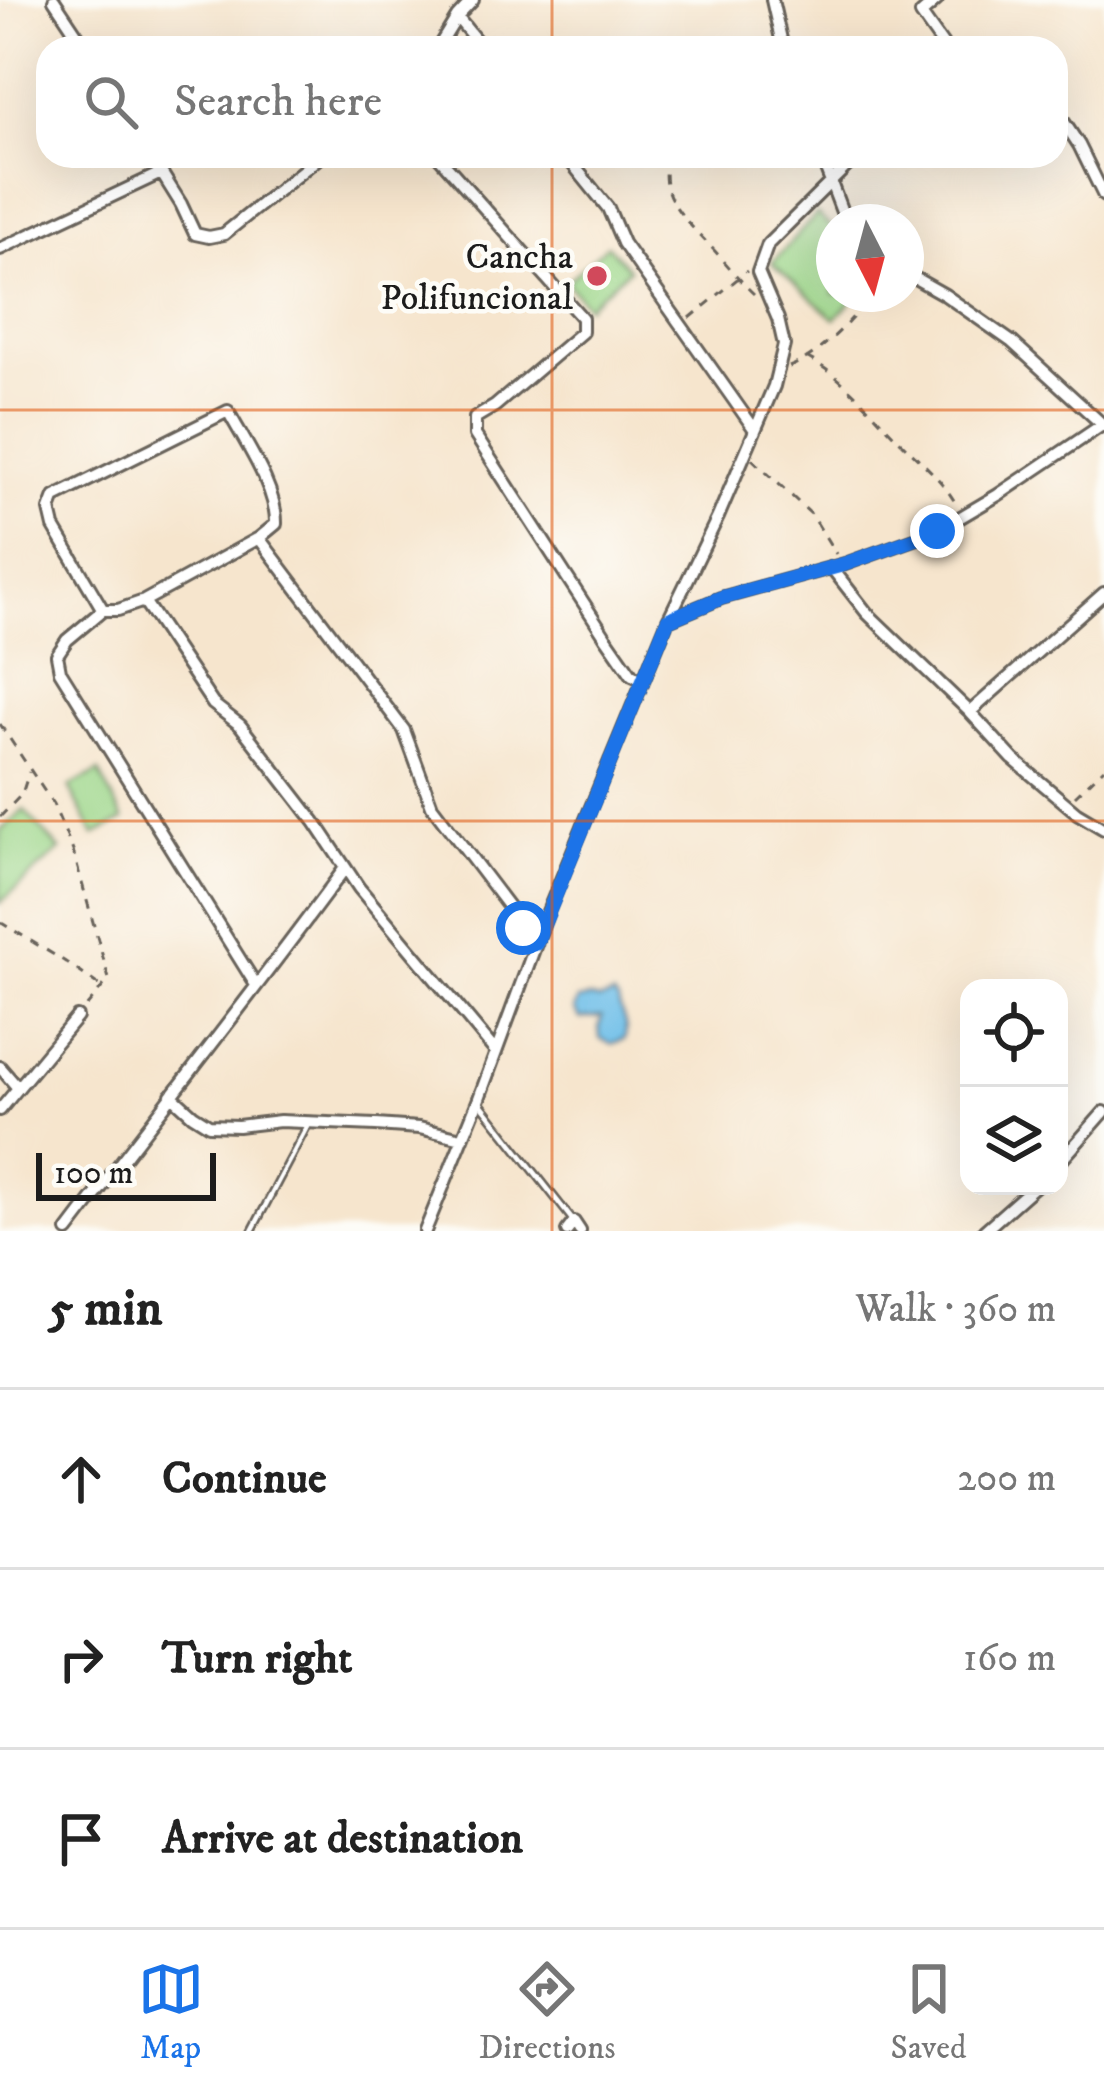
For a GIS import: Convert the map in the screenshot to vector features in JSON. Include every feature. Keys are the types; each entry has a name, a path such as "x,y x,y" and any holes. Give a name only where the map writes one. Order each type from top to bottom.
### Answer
{"street":[{"path":"54,0 78,36"},
{"path":"446,36 473,0"},
{"path":"772,0 780,36"},
{"path":"937,0 921,14 937,36"},
{"path":"458,17 473,36"},
{"path":"1068,128 1104,196"},
{"path":"158,168 195,234 209,237 224,234 306,168"},
{"path":"449,168 582,318 582,332 475,418 476,435 607,639 632,675 644,680"},
{"path":"576,168 608,208 623,243 755,430"},
{"path":"826,168 839,204"},
{"path":"425,1231 668,620 718,517 778,371 784,345 758,272 768,244 845,168"},
{"path":"0,249 161,173"},
{"path":"668,620 721,598 845,564 937,531 1103,426 1012,342 924,284"},
{"path":"104,610 54,527 50,510 55,497 228,411 270,490 276,524 260,538 144,602 104,610 67,640 57,655 60,671 256,985"},
{"path":"260,538 404,730 432,806 536,943"},
{"path":"831,567 867,613 1013,759 1104,829"},
{"path":"970,712 1104,592"},
{"path":"144,602 213,704 240,725 345,868 496,1052"},
{"path":"68,1231 345,868"},
{"path":"0,1110 77,1017"},
{"path":"0,1066 18,1088"},
{"path":"171,1095 209,1125 280,1121 419,1128 461,1138"},
{"path":"1068,1153 1104,1112"},
{"path":"984,1231 1026,1195"}],"lane":[{"path":"478,1101 574,1228"},
{"path":"252,1231 309,1124"}],"path":[{"path":"666,168 664,176 674,204 754,295 771,304"},
{"path":"680,326 763,259"},
{"path":"778,371 806,357 857,312"},
{"path":"806,357 824,366 933,474 956,500 960,518"},
{"path":"745,452 812,515 830,549 845,564"},
{"path":"0,724 53,804 74,851 106,964 109,980 77,1017"},
{"path":"1066,803 1104,768"},
{"path":"0,817 22,794 30,770"},
{"path":"0,922 103,988"}],"green space":[{"path":"816,215 816,302 772,263"},
{"name":"Cancha Polifuncional","path":"607,245 629,269 587,306 566,282"},
{"path":"99,772 124,820 94,835 69,787"},
{"path":"24,810 60,850 0,903 0,831"}],"water":[{"path":"614,996 626,1029 624,1039 611,1044 600,1038 602,1017 580,1019 574,1010 578,1000"}],"place":[{"name":"Cancha Polifuncional","path":"597,276"}],"route":[{"path":"523,928 536,943 668,620 721,598 845,564 937,531"}]}
